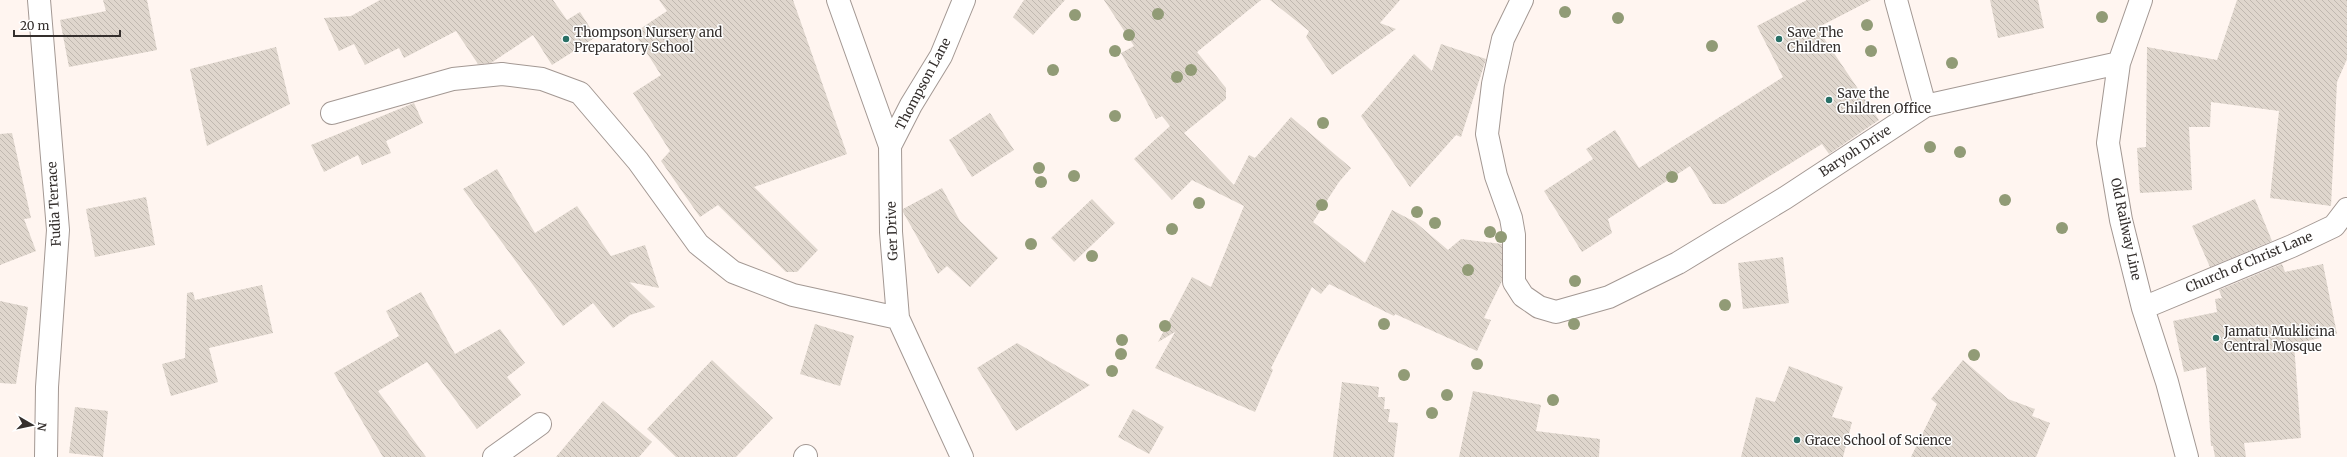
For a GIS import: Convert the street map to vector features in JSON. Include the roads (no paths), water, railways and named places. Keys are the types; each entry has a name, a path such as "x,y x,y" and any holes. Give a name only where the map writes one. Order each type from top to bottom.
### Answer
{"street":[{"name":"Fudia Terrace","path":"39,0 58,230 48,388 46,457"},
{"name":"Ger Drive","path":"838,0 890,146 891,232 898,318 962,457"},
{"name":"Thompson Lane","path":"890,146 911,105 941,56 964,0"},
{"name":"Baryoh Drive","path":"1522,0 1503,39 1493,84 1487,134 1496,176 1511,218 1514,235 1514,282 1523,296 1539,307 1556,312 1609,297 1678,263 1784,198 1925,106 2119,63"},
{"path":"1896,0 1925,106"},
{"name":"Old Railway Line","path":"2142,0 2119,63 2108,143 2121,220 2143,308 2167,382 2187,457"},
{"path":"332,113 453,79 502,74 542,79 580,93 638,161 698,244 733,272 793,295 898,318"},
{"name":"Church of Christ Lane","path":"2143,308 2334,226 2347,209"},
{"path":"494,457 540,424"}],"place":[{"name":"Thompson Nursery and Preparatory School","path":"566,39"},
{"name":"Save The Children","path":"1779,39"},
{"name":"Save the Children Office","path":"1829,100"},
{"name":"Jamatu Muklicina Central Mosque","path":"2216,338"},
{"name":"Grace School of Science","path":"1797,440"}]}
